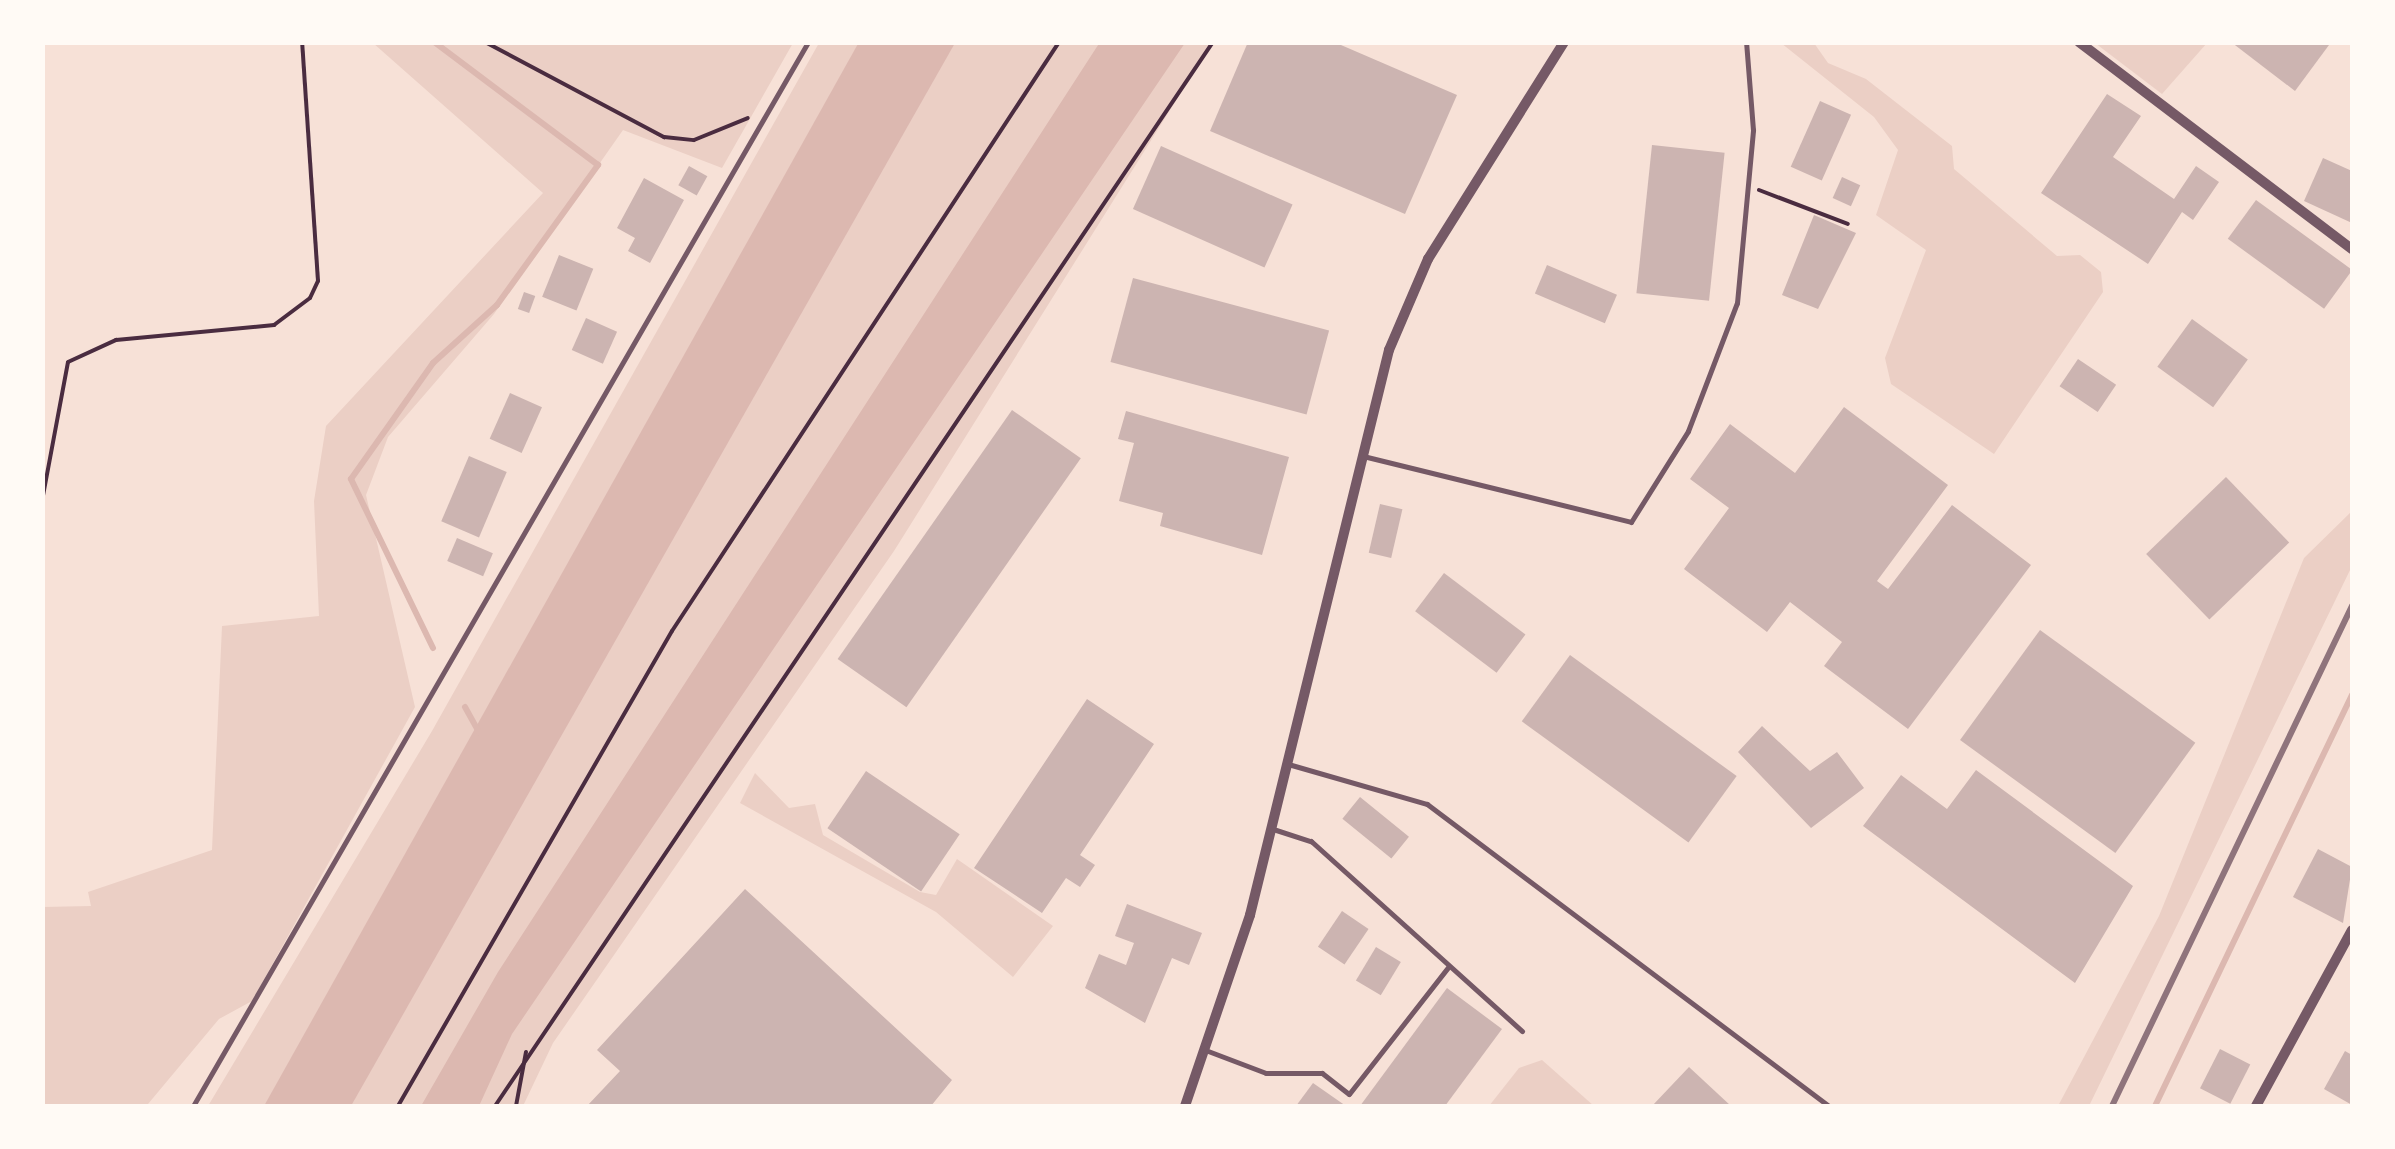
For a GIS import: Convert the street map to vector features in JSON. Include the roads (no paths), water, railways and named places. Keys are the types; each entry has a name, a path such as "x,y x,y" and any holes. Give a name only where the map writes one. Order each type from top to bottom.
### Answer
{"street":[{"path":"1185,1106 1208,1051 1270,829 1389,350 1428,259 1564,42"},
{"path":"2079,42 2352,249"},
{"path":"2256,1106 2352,930"}],"lane":[{"path":"193,1106 808,42"},
{"path":"1360,455 1631,522 1720,360 1736,303 1748,184 1746,42"},
{"path":"1285,763 1427,804 1829,1106"},
{"path":"1270,829 1311,840 1522,1031"},
{"path":"1208,1051 1266,1073 1322,1073 1349,1094 1449,966"}],"waterway":[{"path":"433,648 351,479 433,363 497,305 598,165 434,42"},
{"path":"2155,1106 2352,695"},
{"path":"465,707 479,732"}],"railway":[{"path":"2112,1106 2352,606"}]}
